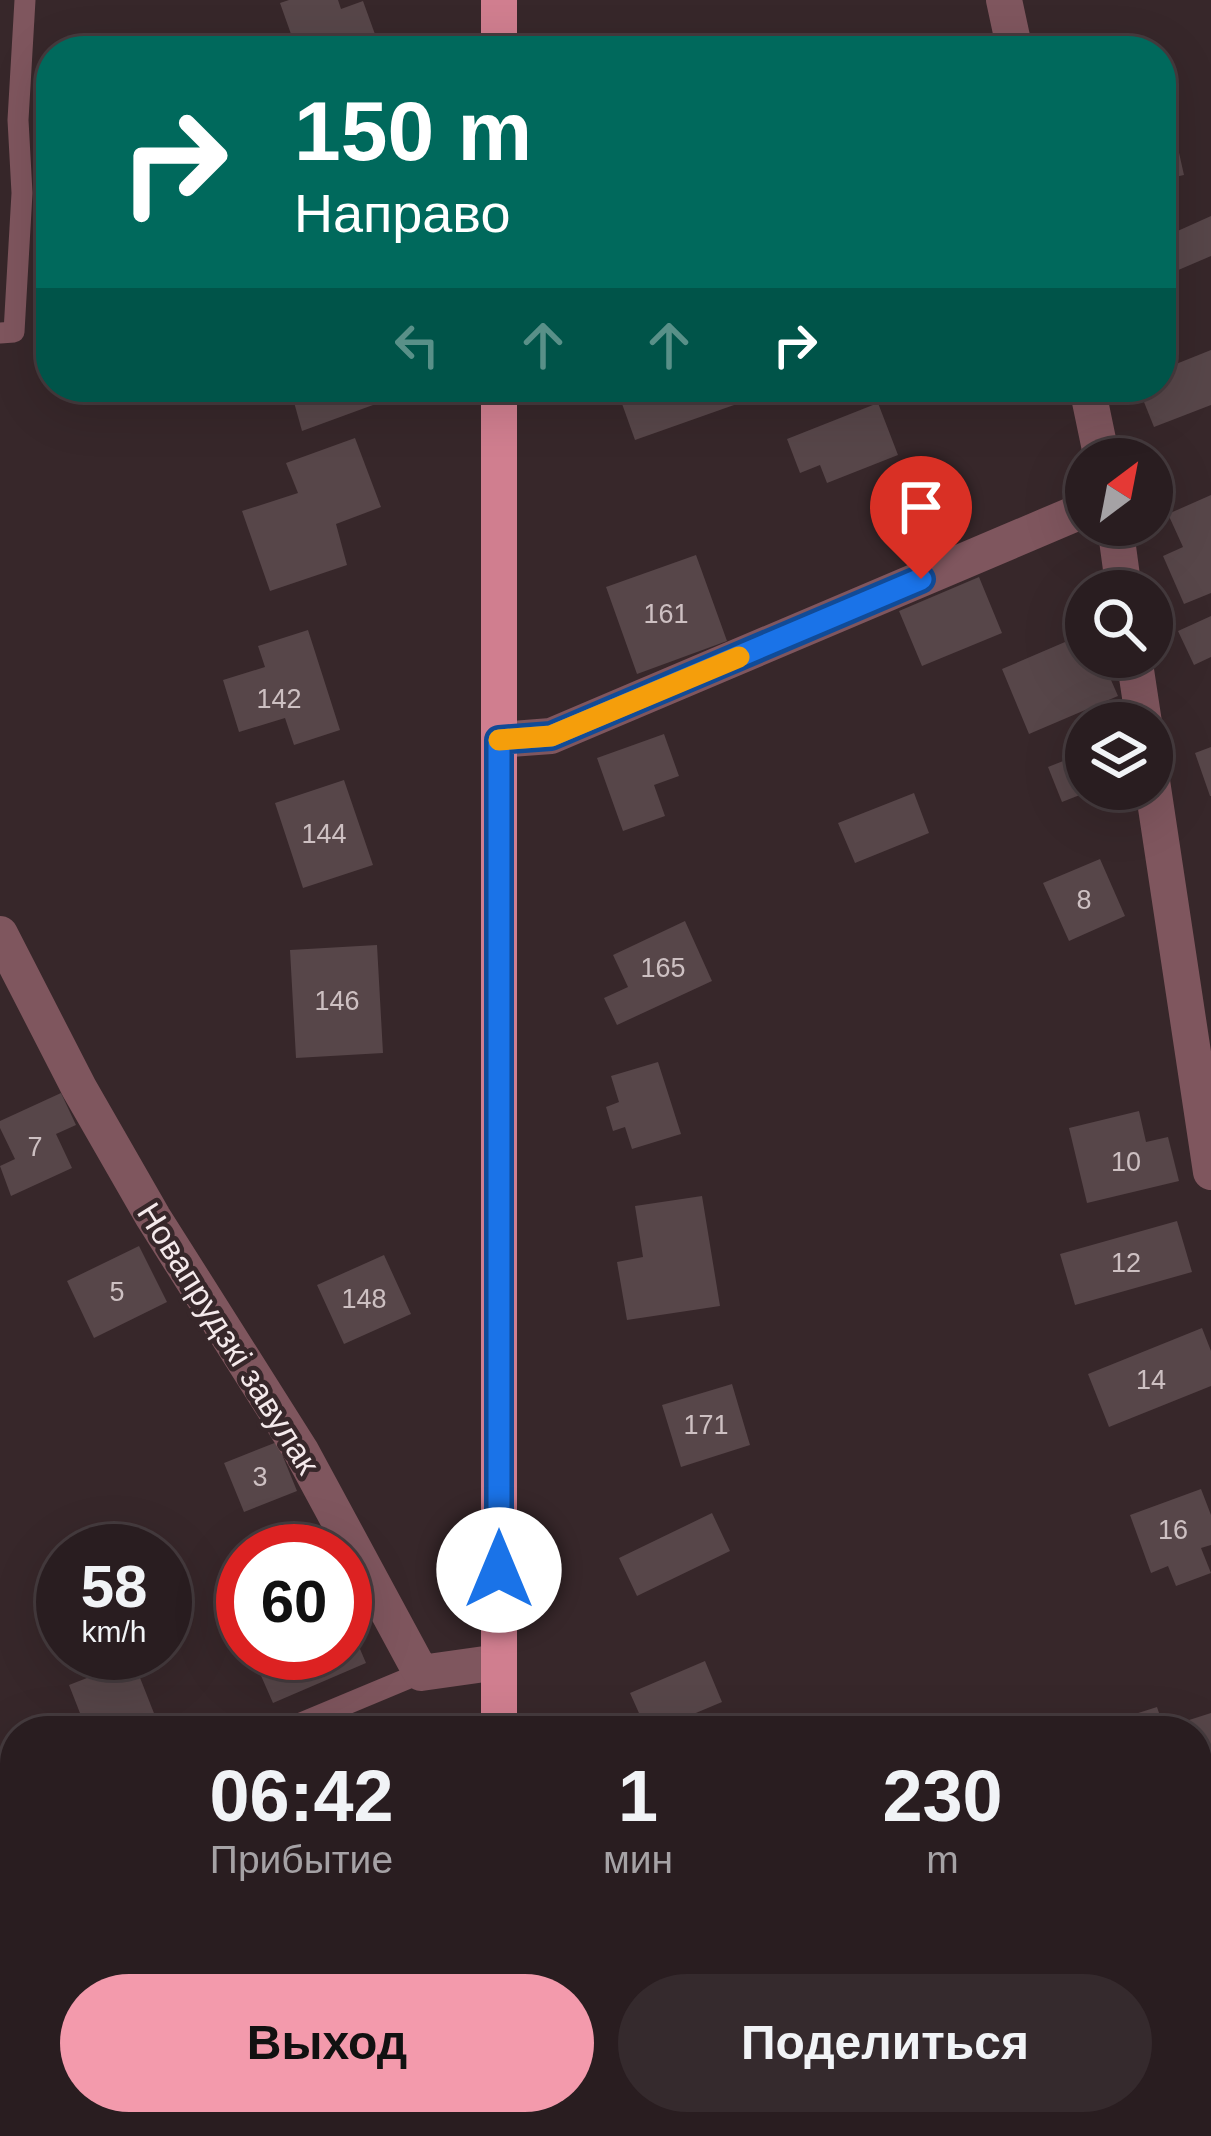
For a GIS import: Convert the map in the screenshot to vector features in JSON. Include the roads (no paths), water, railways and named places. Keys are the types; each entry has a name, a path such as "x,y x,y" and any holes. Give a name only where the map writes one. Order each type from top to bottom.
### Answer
{"main road":[{"path":"499,0 499,36"},
{"path":"499,402 499,1716"}],"street":[{"path":"1004,0 1012,36"},
{"path":"1090,402 1098,438"},
{"path":"499,740 551,736 1065,518"},
{"path":"1156,810 1211,1172"},
{"name":"Новапрудзкі завулак","path":"0,934 90,1106 301,1451 421,1672"},
{"path":"421,1672 499,1662"}],"lane":[{"path":"0,333 14,332 18,297 25,0"},
{"path":"317,1716 421,1672"}]}
